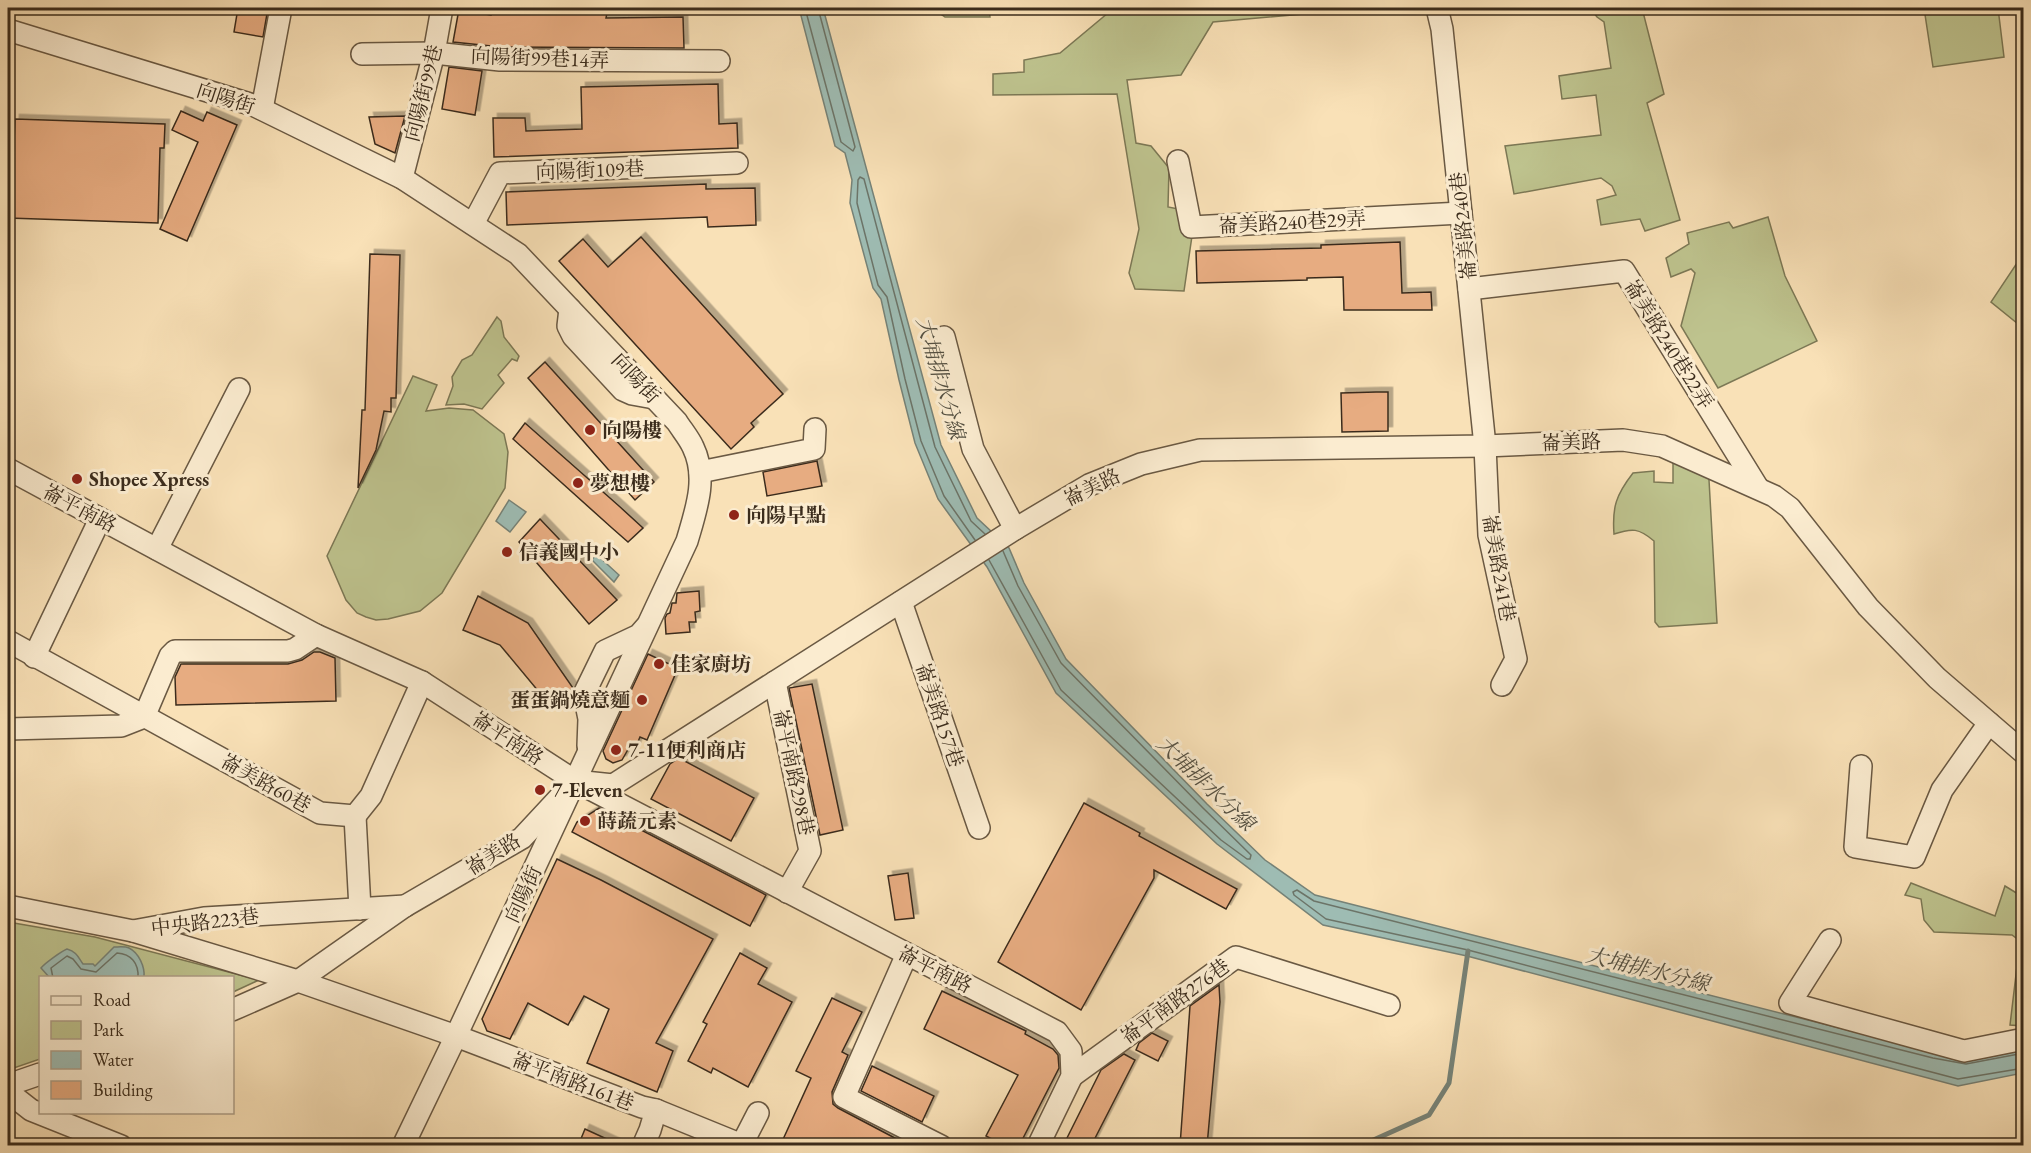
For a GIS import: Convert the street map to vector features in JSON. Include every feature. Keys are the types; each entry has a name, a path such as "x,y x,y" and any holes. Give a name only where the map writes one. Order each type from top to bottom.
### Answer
{"street":[{"path":"262,109 281,8"},
{"name":"向陽街99巷","path":"402,177 434,52 442,8"},
{"name":"崙美路240巷","path":"1437,8 1442,29 1485,446"},
{"name":"向陽街","path":"8,30 253,105 402,177 518,254 677,422 693,447 700,472 700,499 687,541 403,1146"},
{"name":"向陽街99巷14弄","path":"362,54 434,52 500,60 719,61"},
{"name":"崙美路240巷29弄","path":"1178,161 1191,227 1461,213"},
{"name":"向陽街109巷","path":"473,224 500,173 737,163"},
{"name":"崙美路240巷22弄","path":"1469,289 1624,270 1758,488"},
{"path":"944,337 973,449 1015,529"},
{"path":"157,549 239,389"},
{"path":"700,472 814,449 815,429"},
{"name":"崙美路","path":"901,602 1089,485 1141,464 1200,450 1485,446 1623,441 1662,446 1758,488 1790,508 1868,607 1937,678 2024,753"},
{"name":"崙美路241巷","path":"1485,446 1489,535 1516,659 1502,685"},
{"name":"崙平南路","path":"8,469 316,635 422,682 575,781 1057,1032 1071,1051 1072,1076"},
{"path":"34,657 100,519"},
{"path":"575,781 613,784 901,602"},
{"name":"崙美路157巷","path":"901,602 978,828"},
{"path":"588,754 589,719 584,694 605,651 639,635 648,624"},
{"path":"8,729 121,726 144,717 170,656 175,651 288,651 316,635"},
{"name":"崙美路60巷","path":"8,641 320,813 355,816"},
{"path":"360,909 355,816 371,796 422,682"},
{"name":"崙平南路298巷","path":"775,682 810,851 787,892"},
{"path":"1861,766 1855,847 1914,857 1942,790 1989,723"},
{"name":"崙美路","path":"234,1009 298,981 405,906 522,838 575,781"},
{"name":"中央路223巷","path":"8,906 133,931 204,918 405,906"},
{"name":"崙平南路161巷","path":"133,931 298,981 456,1036 642,1107 656,1110 643,1146"},
{"path":"1830,940 1790,1003 1964,1051 2024,1039"},
{"path":"907,954 844,1097 941,1146"},
{"name":"崙平南路276巷","path":"1072,1076 1236,957 1389,1005"},
{"path":"8,1085 39,1074"},
{"path":"1038,1146 1072,1076"},
{"path":"8,1092 31,1110 39,1113"},
{"path":"656,1110 742,1145 758,1113"},
{"path":"41,1114 121,1146"}],"green space":[{"path":"932,8 989,8 990,17 945,17"},
{"path":"1114,8 1372,8 1213,22 1181,75 1127,80 1136,143 1151,146 1169,168 1168,207 1188,211 1193,229 1184,291 1135,289 1129,273 1139,229 1117,94 993,95 993,74 1024,72 1024,60 1060,53"},
{"path":"1590,8 1642,8 1664,94 1647,103 1680,220 1645,231 1640,219 1601,225 1597,200 1616,195 1612,186 1601,178 1514,194 1505,146 1601,135 1596,95 1562,99 1559,76 1611,68 1604,22"},
{"path":"1924,8 1998,8 2004,57 1933,67"},
{"path":"1768,217 1785,276 1817,341 1718,388 1681,326 1695,273 1691,269 1671,277 1666,258 1689,244 1687,233 1729,222 1733,228"},
{"path":"2023,254 2023,328 1991,302"},
{"path":"497,317 501,321 504,337 519,356 517,361 512,359 498,375 504,383 482,409 464,404 446,405 453,386 452,377 462,360 472,355"},
{"path":"413,376 437,385 426,411 449,408 473,410 504,434 508,452 505,488 442,593 420,611 376,620 357,613 346,600 327,556"},
{"path":"1673,444 1708,462 1717,623 1659,627 1655,622 1654,541 1635,530 1614,534 1616,502 1633,473 1654,471 1654,482 1673,483"},
{"path":"1911,883 1995,916 2005,886 2023,897 2023,1026 2010,1025 2020,941 2012,935 1934,932 1924,920 1921,899 1905,895"},
{"path":"8,922 95,937 259,980 234,992 234,976 39,976 39,1059 11,1069 8,1067"}],"water":[{"path":"799,8 823,8 941,445 977,518 1009,548 1024,583 1066,659 1207,804 1265,860 1315,895 1934,1052 2023,1048 2023,1073 1958,1086 1467,956 1323,925 1217,844 1056,693 987,567 938,499 915,443 881,299 873,288 850,203 852,180 845,153 835,146"},
{"path":"509,500 526,512 510,532 496,521"},
{"path":"596,554 619,575 614,582 592,560"},
{"path":"114,947 127,947 136,953 144,976 48,976 41,968 67,949 75,953 83,964 95,966"}],"building":[{"path":"238,8 268,8 263,37 234,32"},
{"path":"492,8 608,8 606,18 683,17 684,48 501,47 453,42 459,9 491,15"},
{"path":"449,67 482,71 475,115 442,109"},
{"path":"718,84 719,124 737,123 738,148 494,157 493,118 525,118 526,131 582,129 581,87"},
{"path":"181,111 203,121 207,112 237,125 187,241 160,229 198,142 172,130"},
{"path":"405,116 395,153 375,144 369,117"},
{"path":"15,119 165,124 164,148 160,148 158,223 8,218 8,163 13,163"},
{"path":"706,184 706,189 755,188 756,225 708,227 707,217 507,225 506,192"},
{"path":"641,237 783,394 751,423 754,427 731,449 559,261 583,239 608,267"},
{"path":"1400,242 1402,293 1431,292 1432,310 1344,310 1343,277 1197,283 1196,251 1321,248 1321,245"},
{"path":"370,254 400,255 396,398 391,398 391,412 384,411 376,450 358,488 362,410 365,410"},
{"name":"向陽樓","path":"545,362 654,482 635,500 528,378"},
{"path":"1388,392 1388,431 1342,432 1341,393"},
{"name":"夢想樓","path":"525,423 643,528 628,542 612,528 513,439"},
{"path":"817,461 822,486 767,496 763,472"},
{"path":"540,519 617,600 589,624 519,542"},
{"path":"699,591 700,611 695,612 696,622 689,622 690,632 666,634 665,618 670,613 672,603 676,603 677,593"},
{"path":"478,596 528,623 573,688 549,704 500,645 463,630"},
{"path":"314,652 335,658 336,701 176,705 175,677 181,664 288,664 302,660"},
{"path":"648,654 678,668 647,740 640,737 635,749 630,746 622,760 613,763 606,759 603,751"},
{"path":"812,684 843,830 820,835 789,688"},
{"path":"679,758 754,798 731,841 651,799 670,764"},
{"path":"1084,803 1140,833 1139,836 1237,889 1226,909 1154,870 1154,878 1081,1010 998,962"},
{"path":"599,808 766,895 750,926 572,832 577,822"},
{"path":"557,859 713,939 656,1043 673,1051 657,1092 587,1063 609,1009 584,996 568,1025 528,1003 510,1039 487,1031 482,1019"},
{"path":"908,873 914,918 895,920 888,876"},
{"path":"740,953 767,968 758,984 792,1002 748,1087 713,1068 711,1073 688,1061 707,1024 703,1022"},
{"path":"1219,985 1220,1002 1207,1146 1180,1146 1190,1006"},
{"path":"942,991 1026,1031 1025,1034 1053,1049 1058,1055 1059,1068 1019,1146 1005,1146 986,1136 1018,1075 924,1029"},
{"path":"832,998 862,1012 842,1052 848,1055 832,1092 833,1104 910,1146 780,1146 811,1078 796,1071"},
{"path":"1152,1033 1168,1041 1158,1061 1136,1050 1139,1043"},
{"path":"1124,1054 1135,1060 1091,1146 1063,1146 1101,1070"},
{"path":"872,1066 934,1096 922,1122 861,1091"},
{"path":"585,1129 622,1146 578,1146"}],"waterway":[{"path":"1356,1146 1429,1115 1449,1083 1468,951"}],"place":[{"name":"向陽樓","path":"590,430"},
{"name":"Shopee Xpress","path":"77,479"},
{"name":"夢想樓","path":"578,483"},
{"name":"向陽早點","path":"734,515"},
{"name":"信義國中小","path":"507,552"},
{"name":"佳家廚坊","path":"659,664"},
{"name":"蛋蛋鍋燒意麵","path":"642,700"},
{"name":"7-11便利商店","path":"616,750"},
{"name":"7-Eleven","path":"540,790"},
{"name":"蒔蔬元素","path":"585,821"}],"water label":[{"name":"大埔排水分線","path":"941,378"},
{"name":"大埔排水分線","path":"1206,783"},
{"name":"大埔排水分線","path":"1648,969"}]}
